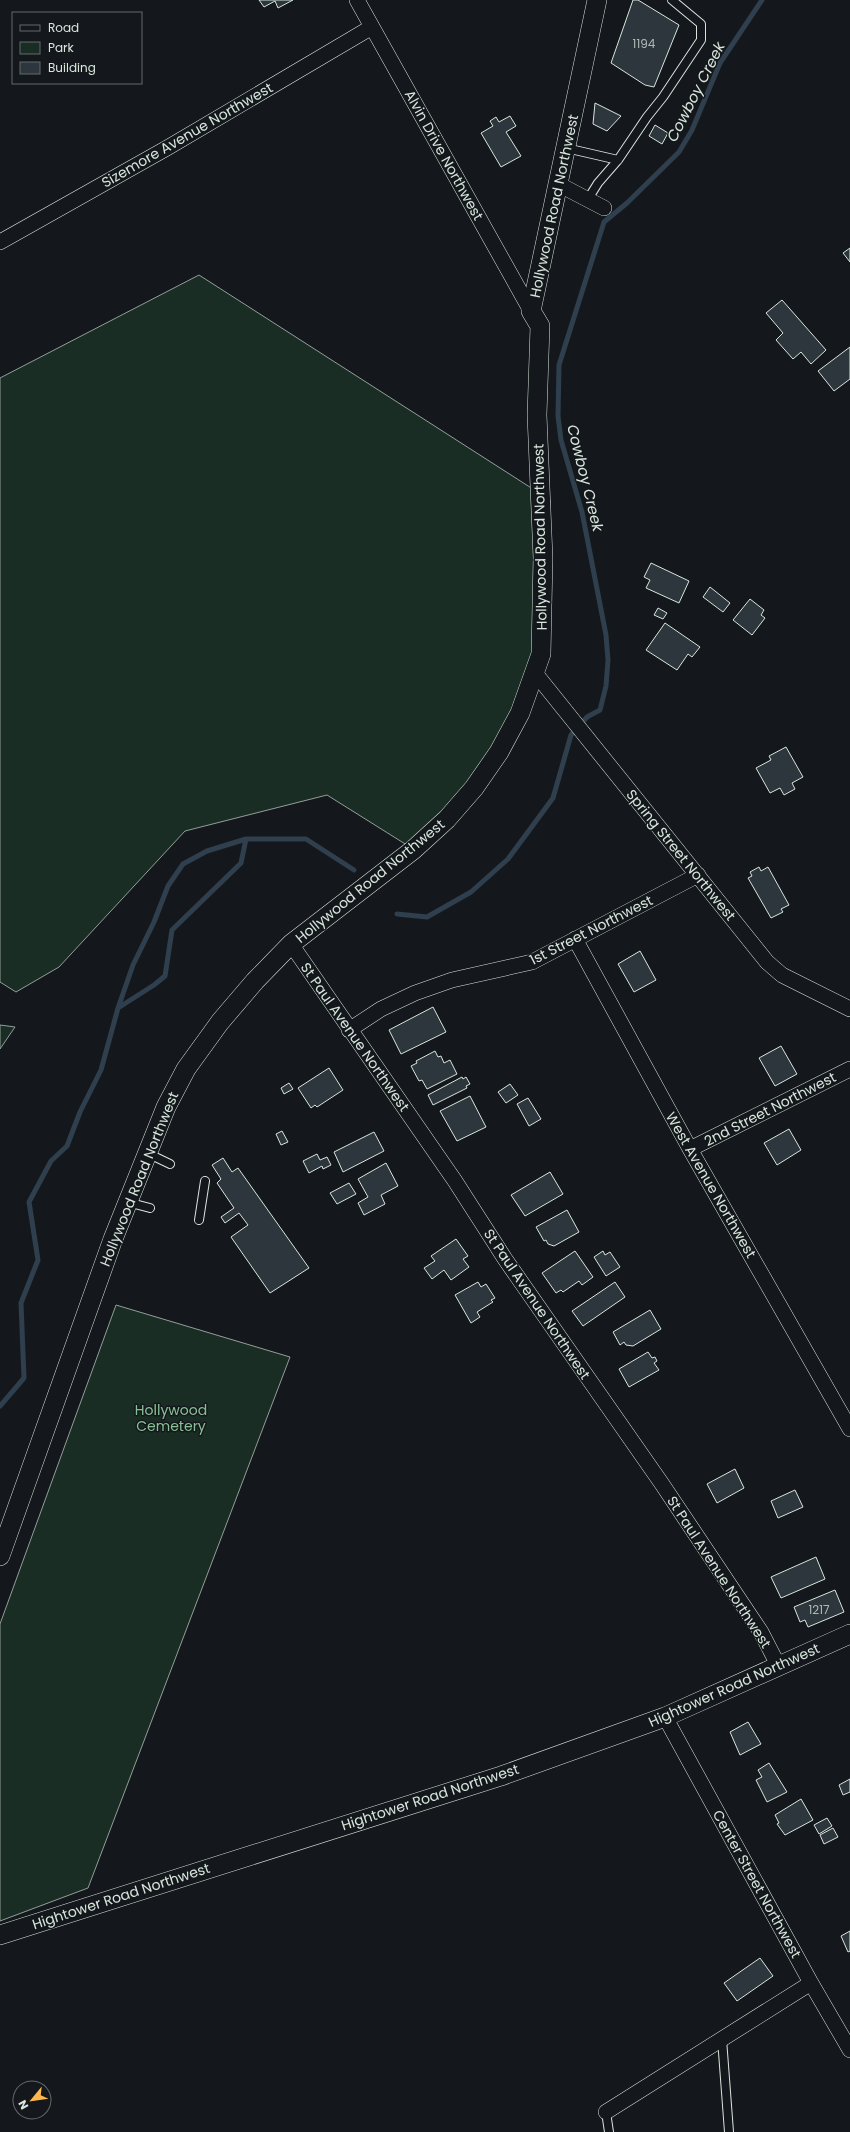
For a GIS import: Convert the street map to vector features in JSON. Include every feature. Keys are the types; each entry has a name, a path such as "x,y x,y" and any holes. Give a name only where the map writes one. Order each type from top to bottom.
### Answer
{"street":[{"name":"Alvin Drive Northwest","path":"357,0 531,311"},
{"name":"Hollywood Road Northwest","path":"0,1556 127,1202 166,1107 186,1069 225,1016 255,981 291,944 413,850 447,819 474,788 499,752 520,713 541,654 543,558 537,415 540,326 531,311 597,0"},
{"name":"Sizemore Avenue Northwest","path":"0,242 167,148 372,27"},
{"path":"558,184 604,208"},
{"name":"Spring Street Northwest","path":"535,673 563,710 586,736 767,962 782,975 850,1009"},
{"name":"1st Street Northwest","path":"349,1030 381,1009 415,993 452,980 532,962 698,875"},
{"name":"West Avenue Northwest","path":"575,939 690,1149 850,1429"},
{"name":"St Paul Avenue Northwest","path":"291,944 349,1030 455,1181 505,1259 666,1491 761,1632 780,1667"},
{"name":"2nd Street Northwest","path":"690,1149 850,1069"},
{"name":"Hightower Road Northwest","path":"0,1935 501,1776 665,1717 780,1667 850,1634"},
{"name":"Center Street Northwest","path":"665,1717 811,1983 850,2050"},
{"path":"606,2112 811,1983"}],"lane":[{"path":"588,200 598,183 618,160 647,117 663,97 701,40 701,24 672,0"},
{"path":"566,148 618,160"},
{"path":"147,1153 170,1164"},
{"path":"199,1220 205,1181"},
{"path":"127,1202 150,1208"},
{"path":"722,2039 729,2132"},
{"path":"606,2112 609,2132"}],"green space":[{"path":"199,275 550,500 544,665 490,760 410,847 327,795 185,831 59,967 16,992 0,982 0,378"},
{"path":"0,1025 15,1027 0,1049"},
{"name":"Hollywood Cemetery","path":"116,1305 290,1357 88,1888 0,1921 0,1624"}],"building":[{"path":"259,0 293,0 278,8 275,1 264,7"},
{"path":"633,0 638,0 679,25 654,87 645,85 611,63"},
{"path":"595,103 621,116 607,131 593,124"},
{"path":"510,116 516,126 506,132 521,156 501,167 481,133 493,126 490,121 496,117 499,122"},
{"path":"655,125 668,133 662,144 649,136"},
{"path":"850,248 850,262 843,253"},
{"path":"782,300 826,350 811,364 801,352 793,359 776,340 783,333 766,313"},
{"path":"850,347 850,379 834,391 818,371"},
{"path":"651,563 689,581 679,603 646,588 650,580 644,577"},
{"path":"710,587 730,603 723,612 703,597"},
{"path":"750,599 764,610 761,615 765,618 752,635 733,620"},
{"path":"658,608 667,613 663,619 654,615"},
{"path":"665,623 700,647 692,657 688,654 677,670 646,650"},
{"path":"786,747 803,777 792,783 795,789 784,795 780,788 770,793 756,768 771,760 769,756"},
{"path":"759,867 761,871 768,867 789,905 781,909 783,912 771,918 748,878 752,876 750,872"},
{"path":"640,951 656,980 634,992 618,964"},
{"path":"433,1007 446,1032 401,1054 389,1030"},
{"path":"781,1046 797,1074 775,1086 759,1058"},
{"path":"435,1051 438,1057 441,1056 444,1063 450,1060 457,1074 427,1089 422,1080 419,1081 411,1066 417,1063 416,1061"},
{"path":"329,1068 343,1090 317,1107 315,1105 311,1108 298,1088"},
{"path":"462,1077 463,1079 466,1077 470,1084 466,1086 467,1088 433,1105 428,1095"},
{"path":"289,1083 293,1089 284,1094 281,1088"},
{"path":"510,1084 518,1095 506,1103 498,1092"},
{"path":"470,1096 486,1127 457,1141 440,1111"},
{"path":"528,1098 541,1119 529,1126 517,1104"},
{"path":"789,1129 801,1150 777,1165 764,1143"},
{"path":"282,1131 288,1142 281,1145 276,1134"},
{"path":"374,1132 384,1151 343,1172 334,1152"},
{"path":"317,1154 320,1160 327,1157 331,1165 323,1169 322,1166 309,1173 303,1161"},
{"path":"223,1158 232,1172 238,1168 309,1268 270,1293 231,1237 248,1225 239,1213 225,1223 221,1217 234,1208 217,1183 221,1179 212,1165"},
{"path":"386,1163 398,1186 381,1195 385,1204 364,1215 358,1203 368,1197 358,1179"},
{"path":"550,1172 563,1194 525,1216 511,1195"},
{"path":"349,1183 356,1194 337,1204 330,1193"},
{"path":"567,1210 579,1232 554,1246 548,1244 546,1240 544,1241 536,1227"},
{"path":"456,1239 468,1256 463,1259 469,1267 451,1280 444,1270 432,1279 424,1268 435,1261 431,1256"},
{"path":"575,1251 593,1277 582,1285 579,1281 563,1292 561,1290 556,1293 542,1273"},
{"path":"603,1251 605,1255 610,1252 620,1267 606,1276 594,1257"},
{"path":"478,1282 481,1287 486,1284 495,1298 491,1300 493,1302 477,1312 480,1317 471,1323 455,1295"},
{"path":"615,1282 625,1297 583,1326 572,1311"},
{"path":"650,1310 661,1329 633,1346 626,1345 624,1342 620,1345 613,1332"},
{"path":"648,1352 652,1358 655,1357 657,1361 654,1363 659,1370 629,1387 619,1369"},
{"path":"735,1469 744,1488 717,1503 707,1484"},
{"path":"795,1490 803,1507 778,1518 771,1501"},
{"path":"816,1557 825,1579 781,1598 771,1577"},
{"path":"835,1590 844,1612 808,1627 805,1620 800,1622 794,1607"},
{"path":"748,1722 761,1744 740,1755 730,1732"},
{"path":"769,1763 787,1792 767,1802 756,1780 762,1777 758,1770"},
{"path":"850,1779 850,1792 843,1795 839,1785"},
{"path":"801,1799 813,1820 785,1835 777,1824 779,1823 775,1815"},
{"path":"827,1818 832,1826 819,1834 814,1825"},
{"path":"833,1828 838,1837 824,1844 820,1835"},
{"path":"850,1931 850,1951 848,1952 841,1936"},
{"path":"760,1958 773,1976 737,2001 724,1983"}],"waterway":[{"name":"Cowboy Creek","path":"397,914 427,917 471,892 508,859 553,798 571,735 587,717 600,710 606,686 608,660 606,635 582,512 561,440 558,416 559,365 604,222 627,203 679,152 692,130 720,63 762,0"},
{"path":"118,1008 133,965 154,922 168,886 183,864 207,851 246,839"},
{"name":"Cowboy Creek","path":"0,1406 24,1378 21,1303 38,1260 29,1202 51,1161 67,1146 80,1112 101,1070 118,1008 154,985 165,976 172,930 241,863 246,839 306,839 354,870"}]}
